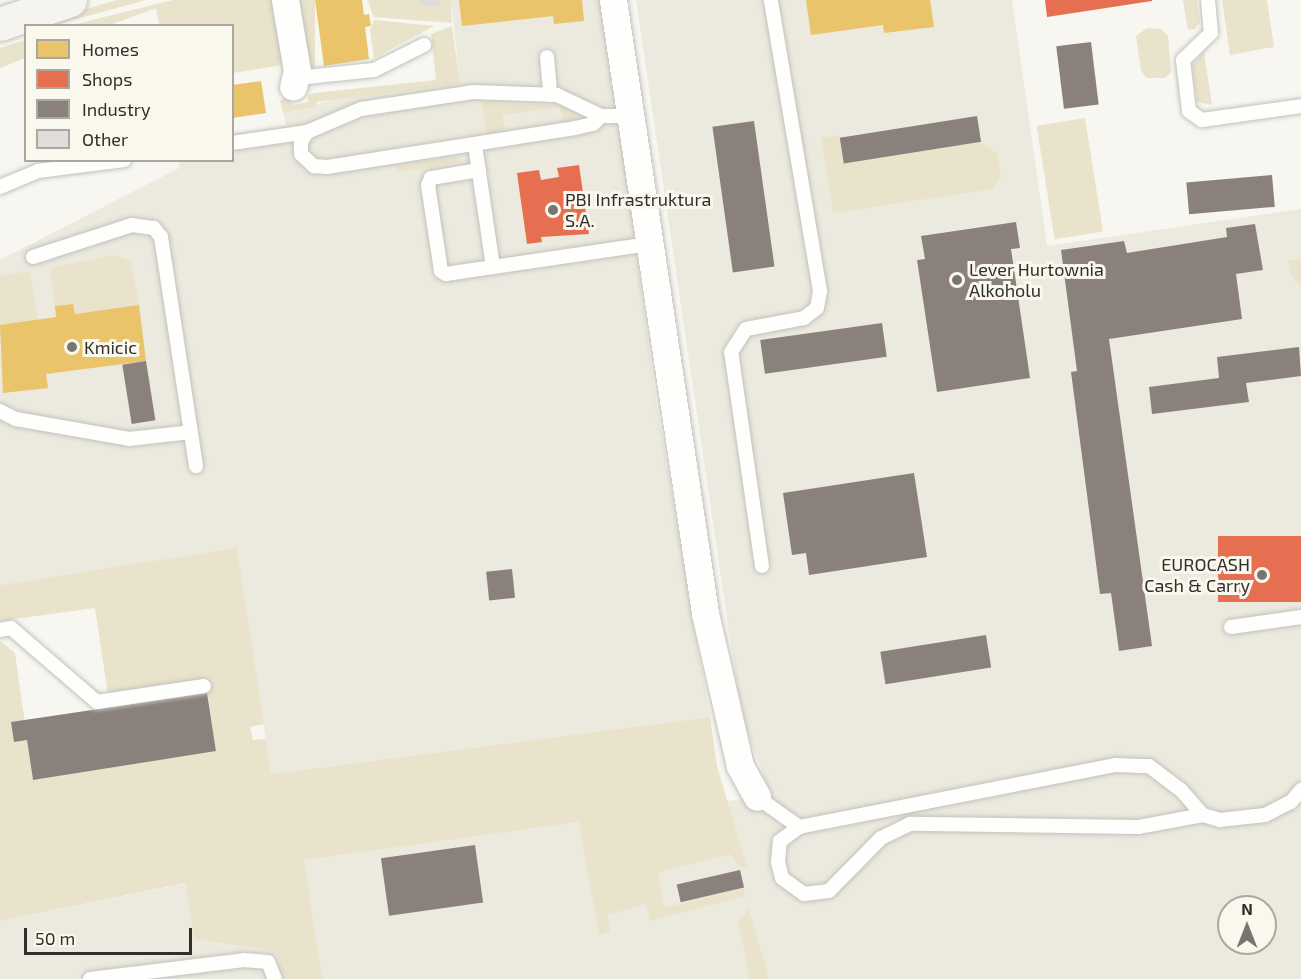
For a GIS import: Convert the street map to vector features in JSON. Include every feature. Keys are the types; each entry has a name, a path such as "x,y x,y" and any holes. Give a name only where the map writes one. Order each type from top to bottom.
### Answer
{"main road":[{"path":"0,5 70,0"},
{"path":"0,24 70,0"}],"street":[{"path":"285,0 295,82"},
{"path":"613,0 705,613 740,766 758,797"}],"lane":[{"path":"762,566 731,352 746,329 804,318 817,308 820,291 771,0"},
{"path":"1208,0 1211,33 1183,60 1189,111 1202,120 1301,106"},
{"path":"295,82 374,70 424,45"},
{"path":"547,57 550,94"},
{"path":"234,143 307,132 361,109 473,92 550,94 575,101 601,116 630,116"},
{"path":"307,132 301,142 301,154 314,166 475,145 575,128 593,124 601,116"},
{"path":"475,145 493,267"},
{"path":"0,187 38,171 108,162"},
{"path":"479,170 431,178 428,185 441,271 447,274 649,244"},
{"path":"33,257 132,225 154,228 161,237 196,466"},
{"path":"0,411 16,419 129,440 191,432"},
{"path":"1231,627 1301,617"},
{"path":"0,630 10,628 97,702 204,686"},
{"path":"1203,815 1181,790 1149,766 1116,765 799,827 780,841 778,862 782,878 804,894 829,891 882,837 910,824 1139,827 1203,815 1220,820 1265,815 1291,802 1301,790"},
{"path":"758,797 799,827"},
{"path":"90,979 244,960 268,962 275,979"}],"shaded area":[{"path":"117,0 146,0 58,24 34,24"},
{"path":"173,0 276,0 286,72 282,65 234,73 234,24 159,24 156,8 113,24 76,24"},
{"path":"300,0 315,0 315,69 300,69"},
{"path":"368,0 451,0 452,23 373,17"},
{"path":"451,0 603,0 656,401 710,717 271,774 237,549 0,585 0,260 179,168 179,162 234,162 234,134 286,126 283,112 343,98 460,84"},
{"path":"636,0 1012,0 1047,246 1301,209 1301,979 0,979 0,921 304,860 757,797 769,790 741,713"},
{"path":"1183,0 1197,0 1200,22 1195,29 1188,30"},
{"path":"1222,0 1267,0 1274,47 1230,55"},
{"path":"374,20 434,26 374,58 370,30"},
{"path":"452,26 460,84 317,102 316,107 283,112 280,101 286,97 294,105 308,102 308,95 315,93 436,80 431,34"},
{"path":"24,27 24,33 0,40 0,34"},
{"path":"1147,28 1160,29 1168,35 1171,72 1165,78 1147,78 1141,71 1136,36"},
{"path":"24,40 24,58 0,68 0,48"},
{"path":"1204,51 1212,105 1197,102 1192,66"},
{"path":"482,102 569,106 574,108 575,119 563,123 560,107 502,115 505,132 486,134"},
{"path":"1085,118 1103,232 1055,239 1037,126"},
{"path":"839,135 843,161 981,142 998,154 1001,177 992,189 833,213 821,138"},
{"path":"459,158 457,163 397,172 395,166"},
{"path":"115,255 131,261 139,305 75,314 73,304 55,306 49,268"},
{"path":"1301,259 1301,286 1292,277 1288,260"},
{"path":"30,271 38,320 0,325 0,276"},
{"path":"237,548 264,724 250,727 253,740 266,739 271,774 710,717 717,766 747,867 738,866 730,854 658,872 664,908 744,888 745,896 650,921 646,904 607,915 610,931 599,935 579,822 304,860 322,979 282,979 278,955 264,949 194,939 186,883 0,921 0,641 15,653 33,780 216,750 205,680 108,695 95,608 0,621 0,585"},
{"path":"749,909 769,979 750,979 738,921"}],"building: Homes":[{"path":"315,0 362,0 364,15 369,14 371,26 365,27 369,59 324,66"},
{"path":"459,0 582,0 584,21 554,24 553,16 462,26"},
{"path":"806,0 930,0 934,27 884,33 883,25 811,35"},
{"path":"261,81 266,113 234,118 234,85"},
{"name":"Kmicic","path":"73,304 75,314 139,305 146,361 46,374 48,388 3,393 0,325 56,317 55,306"}],"building: Shops":[{"path":"1045,0 1152,0 1152,1 1047,17"},
{"path":"579,165 589,234 541,237 542,242 527,244 517,173 539,170 541,180 559,177 557,168"},
{"name":"EUROCASH Cash & Carry","path":"1218,536 1301,536 1301,602 1218,602"}],"building: Industry":[{"path":"1091,42 1099,105 1064,109 1056,46"},
{"path":"977,116 981,142 844,163 840,138"},
{"path":"754,121 774,267 733,272 712,127"},
{"path":"1272,175 1275,207 1189,214 1186,182"},
{"path":"1016,222 1020,248 1011,249 1030,378 937,392 917,260 925,259 921,236"},
{"path":"1255,224 1263,270 1236,274 1242,319 1109,339 1152,646 1119,651 1111,593 1100,594 1071,372 1077,371 1061,250 1124,241 1127,253 1227,237 1226,228"},
{"path":"882,323 887,357 765,374 760,340"},
{"path":"1299,347 1301,376 1246,383 1249,402 1152,414 1149,387 1219,378 1217,357"},
{"path":"146,361 155,420 132,424 122,365"},
{"path":"914,473 927,557 809,575 806,553 792,555 783,493"},
{"path":"512,569 515,598 489,601 486,572"},
{"path":"986,635 991,668 885,684 880,652"},
{"path":"207,693 216,751 33,780 27,740 14,742 11,722"},
{"path":"475,845 483,902 389,916 381,858"},
{"path":"740,870 744,888 681,902 677,885"}],"building: Other":[{"path":"420,0 440,0 440,5 420,6"}],"place":[{"name":"PBI Infrastruktura S.A.","path":"553,210"},
{"name":"Lever Hurtownia Alkoholu","path":"957,280"},
{"name":"Kmicic","path":"72,347"},
{"name":"EUROCASH Cash & Carry","path":"1262,575"}]}
